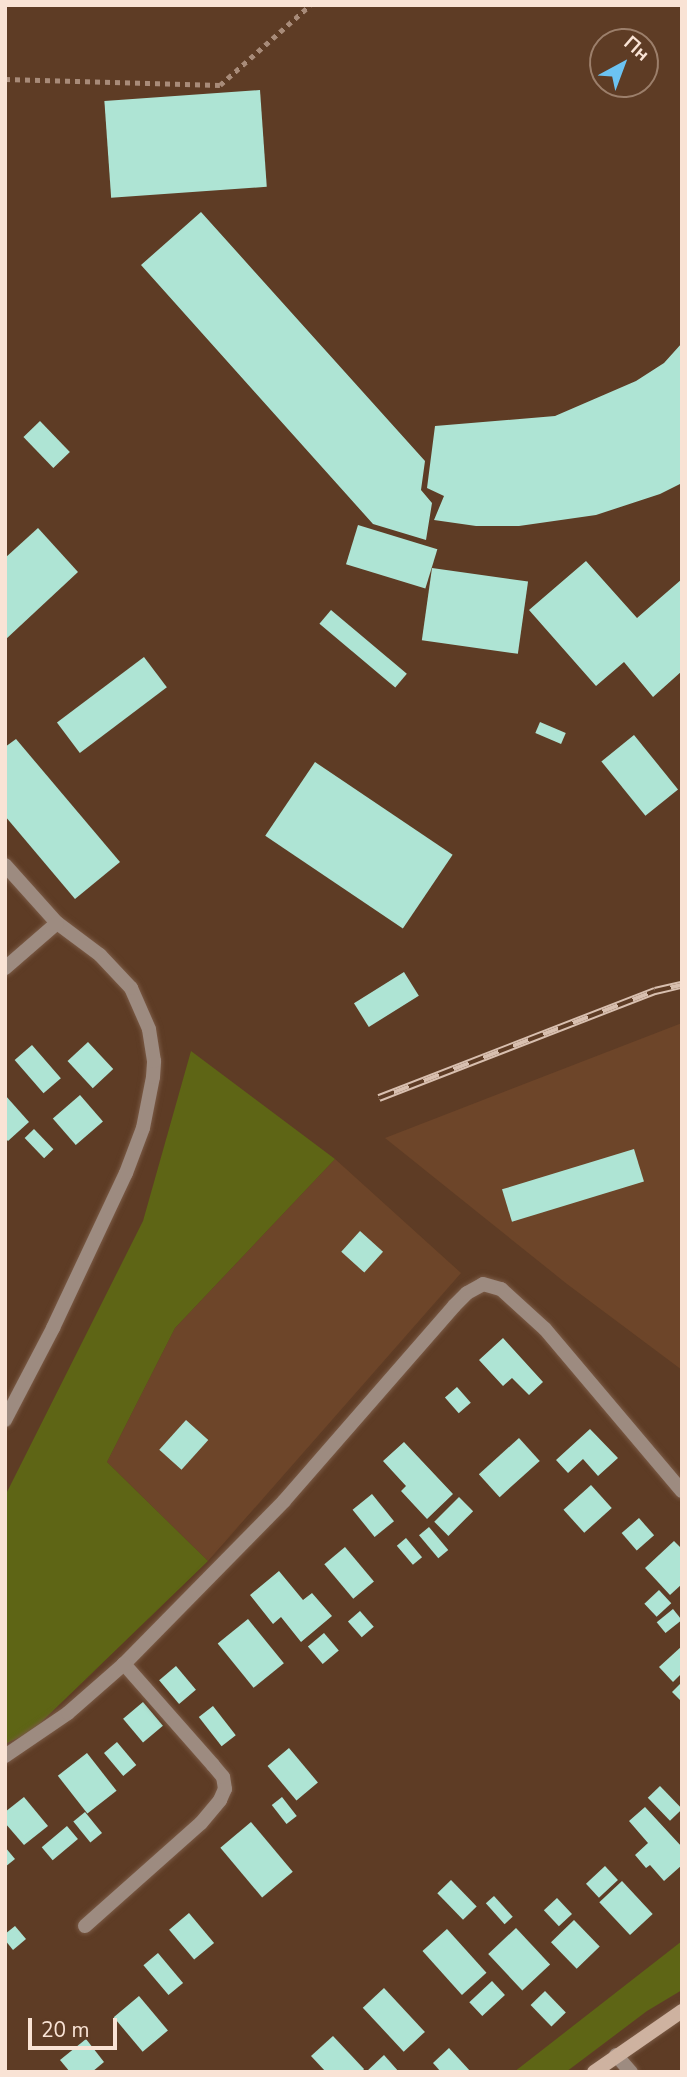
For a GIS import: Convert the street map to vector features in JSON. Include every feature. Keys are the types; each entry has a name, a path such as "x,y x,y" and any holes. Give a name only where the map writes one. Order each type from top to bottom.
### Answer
{"street":[{"path":"5,865 57,923 100,955 131,988 149,1029 154,1061 143,1128 126,1173 53,1328 5,1420"},
{"path":"5,968 57,923"},
{"path":"5,1756 68,1713 124,1664 284,1501 437,1323 467,1293 483,1284 508,1294 545,1329 682,1491"},
{"path":"85,1926 201,1823 220,1800 225,1789 223,1777 214,1765 124,1664"},
{"path":"594,2072 682,2011"},
{"path":"617,2055 631,2072"}],"path":[{"path":"5,79 220,85 310,5"}],"shaded area":[{"path":"682,1023 682,1370 567,1284 385,1138"},
{"path":"335,1159 461,1273 208,1561 107,1462 175,1328"}],"green space":[{"path":"191,1051 335,1159 175,1328 107,1462 208,1561 31,1732 5,1744 5,1496 143,1221"},
{"path":"682,1941 682,1990 647,2011 566,2072 514,2072"}],"building":[{"path":"260,90 267,187 111,198 104,101"},
{"path":"201,212 425,461 421,490 432,503 426,540 373,524 141,265"},
{"path":"682,343 682,483 660,494 596,515 519,526 476,526 434,520 444,496 427,488 435,426 555,416 636,381 664,363"},
{"path":"40,421 70,452 53,468 23,437"},
{"path":"358,525 437,549 425,588 346,564"},
{"path":"38,528 78,572 5,640 5,558"},
{"path":"586,561 637,618 682,579 682,671 653,697 624,662 596,686 529,610"},
{"path":"432,568 528,581 518,654 422,640"},
{"path":"331,610 407,674 395,687 319,624"},
{"path":"144,657 167,687 80,753 57,723"},
{"path":"540,722 566,733 561,744 535,733"},
{"path":"634,735 678,789 645,816 601,761"},
{"path":"16,739 120,862 75,899 5,816 5,747"},
{"path":"315,762 453,855 403,929 265,836"},
{"path":"404,972 419,996 369,1027 354,1003"},
{"path":"88,1042 113,1069 93,1088 68,1061"},
{"path":"32,1045 61,1078 44,1093 15,1060"},
{"path":"5,1095 29,1122 8,1141 5,1138"},
{"path":"80,1095 103,1121 76,1145 53,1119"},
{"path":"34,1129 53,1149 44,1158 25,1138"},
{"path":"634,1149 644,1182 512,1222 502,1189"},
{"path":"360,1231 383,1252 364,1273 341,1252"},
{"path":"503,1338 543,1382 529,1395 512,1378 503,1386 479,1360"},
{"path":"457,1387 471,1403 459,1413 445,1397"},
{"path":"186,1420 208,1440 182,1470 159,1450"},
{"path":"590,1429 618,1458 598,1476 583,1459 568,1473 556,1460"},
{"path":"519,1438 540,1461 500,1497 479,1474"},
{"path":"404,1442 453,1494 427,1519 401,1491 406,1486 383,1461"},
{"path":"591,1485 612,1508 584,1533 564,1510"},
{"path":"372,1494 394,1521 375,1537 353,1510"},
{"path":"459,1497 473,1511 448,1536 434,1522"},
{"path":"639,1518 654,1535 637,1550 622,1533"},
{"path":"429,1527 448,1550 438,1558 419,1535"},
{"path":"406,1538 422,1557 413,1565 397,1546"},
{"path":"674,1541 682,1549 682,1584 670,1595 645,1568"},
{"path":"345,1547 374,1581 353,1599 324,1564"},
{"path":"279,1571 303,1600 312,1593 332,1616 301,1642 281,1617 273,1624 250,1595"},
{"path":"659,1590 671,1603 657,1617 644,1604"},
{"path":"673,1609 682,1620 665,1633 657,1622"},
{"path":"360,1611 374,1627 362,1637 348,1621"},
{"path":"248,1619 284,1663 254,1688 218,1644"},
{"path":"324,1633 339,1651 323,1664 308,1646"},
{"path":"682,1646 682,1673 673,1682 659,1667"},
{"path":"176,1666 196,1690 179,1704 159,1680"},
{"path":"682,1682 682,1702 672,1692"},
{"path":"143,1702 163,1726 143,1742 123,1719"},
{"path":"213,1706 236,1735 222,1746 199,1717"},
{"path":"117,1742 136,1765 123,1776 104,1753"},
{"path":"289,1748 318,1782 296,1800 268,1766"},
{"path":"87,1753 117,1791 87,1814 58,1776"},
{"path":"660,1786 682,1809 670,1821 648,1798"},
{"path":"24,1797 48,1826 24,1845 5,1823 5,1812"},
{"path":"282,1797 297,1816 287,1824 272,1805"},
{"path":"645,1807 682,1847 682,1865 664,1881 650,1865 646,1868 635,1855 648,1843 629,1821"},
{"path":"85,1812 102,1833 90,1842 73,1821"},
{"path":"251,1822 293,1872 262,1898 220,1848"},
{"path":"67,1826 78,1839 53,1860 42,1847"},
{"path":"5,1847 15,1859 5,1867"},
{"path":"605,1866 618,1880 599,1898 586,1884"},
{"path":"451,1880 477,1907 463,1920 437,1893"},
{"path":"622,1881 653,1914 630,1935 599,1902"},
{"path":"494,1896 513,1917 505,1924 486,1903"},
{"path":"557,1898 572,1914 559,1926 544,1910"},
{"path":"189,1913 214,1943 194,1960 169,1930"},
{"path":"574,1920 600,1947 577,1969 551,1942"},
{"path":"15,1926 26,1939 13,1950 5,1940 5,1934"},
{"path":"516,1928 550,1965 522,1990 488,1954"},
{"path":"447,1929 486,1973 462,1995 422,1951"},
{"path":"158,1953 183,1983 169,1995 143,1965"},
{"path":"492,1981 505,1995 482,2016 469,2002"},
{"path":"384,1988 425,2032 404,2052 363,2008"},
{"path":"545,1991 566,2013 551,2026 531,2005"},
{"path":"139,1996 168,2030 143,2052 114,2017"},
{"path":"333,2036 364,2069 362,2072 326,2072 311,2056"},
{"path":"86,2039 104,2062 92,2072 70,2072 60,2060"},
{"path":"449,2048 471,2072 441,2072 433,2063"},
{"path":"384,2055 399,2072 366,2072"}],"railway":[{"path":"379,1098 655,991 682,985"}]}
